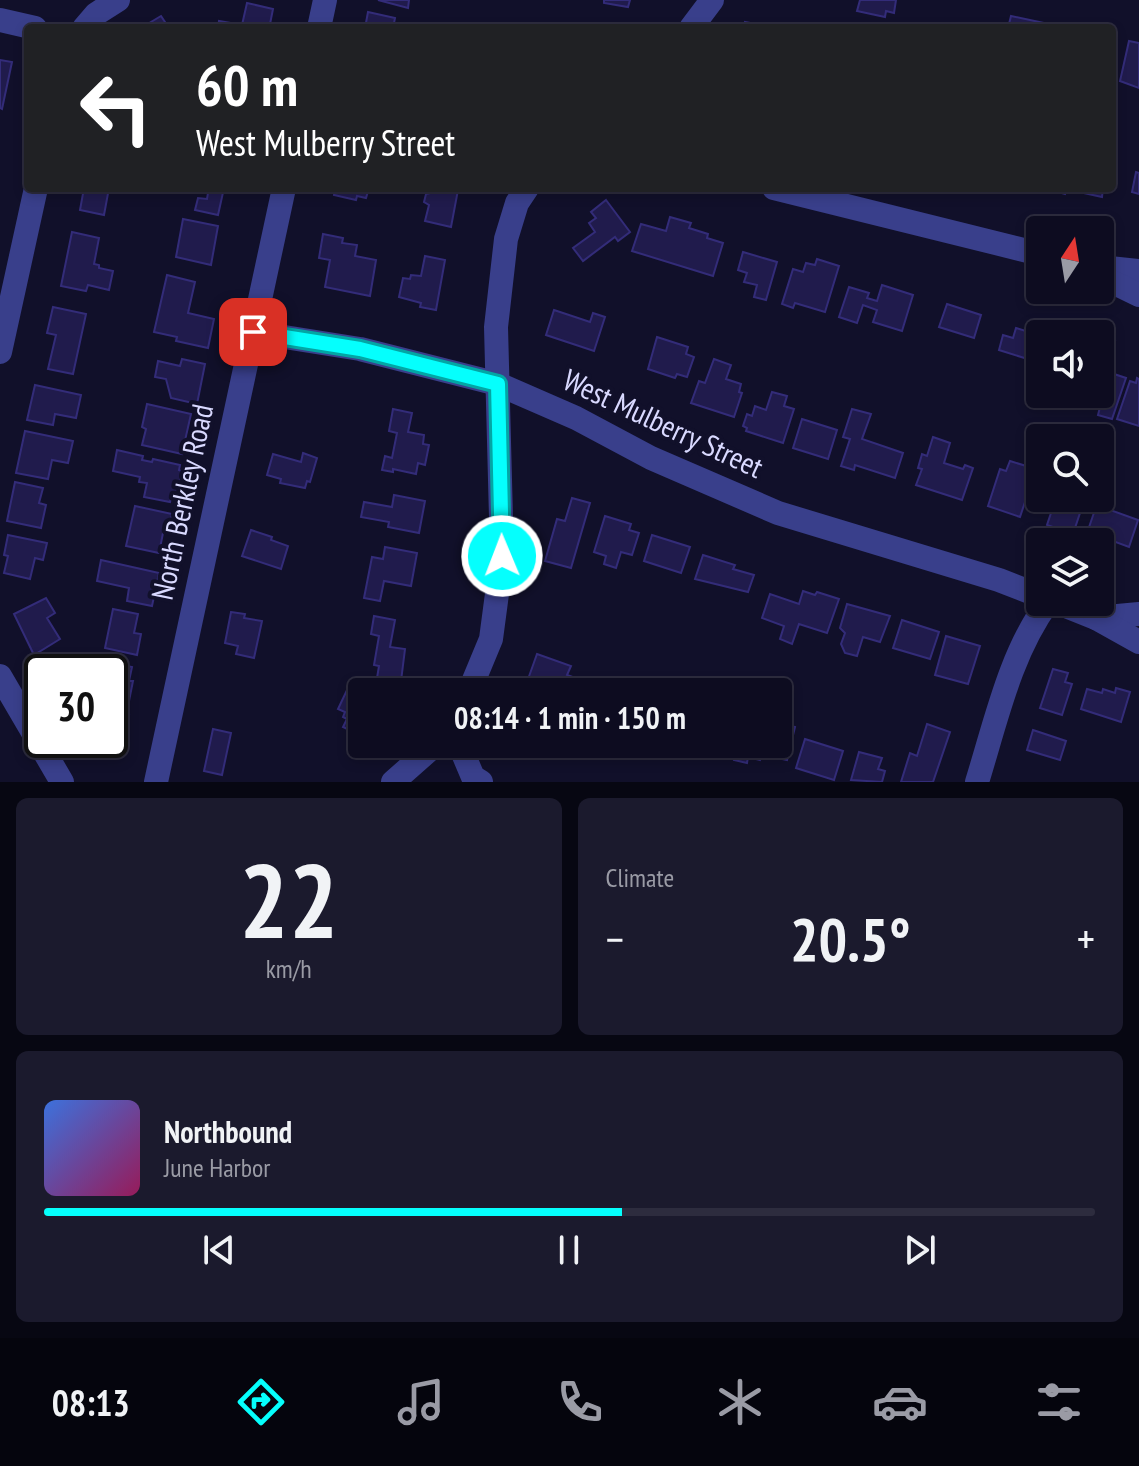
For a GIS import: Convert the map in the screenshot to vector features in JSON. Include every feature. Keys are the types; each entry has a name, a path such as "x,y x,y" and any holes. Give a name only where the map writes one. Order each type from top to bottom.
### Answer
{"street":[{"path":"87,24 96,14 118,0"},
{"path":"320,24 325,0"},
{"path":"694,24 712,0"},
{"path":"0,20 24,25"},
{"path":"0,352 35,192"},
{"name":"North Berkley Road","path":"156,782 283,192"},
{"path":"475,678 491,639 502,556 496,327 506,239 517,203 524,192"},
{"path":"790,192 1026,251"},
{"path":"1114,268 1139,271"},
{"path":"1114,283 1139,295"},
{"name":"West Mulberry Street","path":"253,332 360,349 498,384 576,418 651,458 778,513 1026,591"},
{"path":"1096,618 1139,614"},
{"path":"977,782 1016,659 1038,616"},
{"path":"1091,616 1139,642"},
{"path":"0,676 62,782"},
{"path":"393,782 420,758"},
{"path":"465,758 473,777 481,782"}],"building":[{"path":"378,0 409,0 408,8"},
{"path":"604,0 630,0 628,7 604,3"},
{"path":"860,0 896,0 894,13 886,11 885,17 857,11"},
{"path":"247,3 273,9 270,24 242,24"},
{"path":"368,12 395,18 394,24 366,24"},
{"path":"161,16 166,24 148,24"},
{"path":"1011,16 1044,23 1044,24 1009,24"},
{"path":"1129,41 1139,43 1139,88 1120,81"},
{"path":"0,60 12,62 2,109 0,108"},
{"path":"1136,172 1139,173 1139,194 1132,192"},
{"path":"83,192 108,192 104,215 80,210"},
{"path":"204,192 223,192 218,215 195,210 198,198 207,199 208,193"},
{"path":"334,192 368,192 366,198 357,196 356,200 334,195"},
{"path":"458,192 451,227 425,221 429,205 424,202 426,194"},
{"path":"1079,192 1103,192 1102,197"},
{"path":"606,200 630,232 618,241 615,237 583,261 573,248 595,232 589,223 596,218 591,212"},
{"path":"670,217 691,223 689,228 723,243 713,276 632,251 641,224 666,231"},
{"path":"183,219 218,226 211,265 176,257"},
{"path":"72,232 99,238 94,264 113,271 109,290 88,285 86,291 61,286"},
{"path":"323,234 343,238 342,243 357,245 355,256 376,260 370,296 325,287 330,260 319,258"},
{"path":"743,252 777,262 766,300 754,297 757,285 744,282 747,273 738,270"},
{"path":"425,256 445,260 436,310 420,307 421,303 399,297 403,278 421,276"},
{"path":"817,259 839,266 825,312 795,303 793,308 782,304 793,269 803,272 806,263 815,265"},
{"path":"167,275 195,282 188,313 214,319 208,348 154,332"},
{"path":"882,285 913,295 902,331 873,322 877,310 863,305 857,323 839,317 849,287 869,293 867,298 877,301"},
{"path":"947,304 981,315 974,338 939,327"},
{"path":"53,307 86,314 73,374 48,369 56,335 47,333"},
{"path":"554,310 590,322 593,313 605,317 594,351 546,335"},
{"path":"1016,328 1026,331 1026,359 999,350 1003,335 1013,338"},
{"path":"657,337 688,347 686,354 694,357 687,377 677,374 675,378 648,369"},
{"path":"182,359 205,364 197,404 171,398 166,379 155,377 158,361 180,366"},
{"path":"714,359 731,365 726,379 741,384 739,392 742,393 734,417 691,403 699,381 705,383"},
{"path":"1114,374 1126,378 1112,419 1098,415 1100,408 1114,408"},
{"path":"1137,378 1139,426 1117,419 1130,381 1136,383"},
{"path":"35,385 81,395 76,418 55,414 53,425 27,420"},
{"path":"772,392 787,396 784,406 794,409 783,443 746,431 747,428 743,426 747,414 752,416 755,406 766,410"},
{"path":"147,404 191,414 182,454 142,445"},
{"path":"393,409 412,413 408,432 424,435 423,444 429,445 425,465 418,463 416,474 382,470 385,456 392,458 397,433 389,431"},
{"path":"852,409 871,414 862,439 903,453 895,478 855,465 854,470 841,466 850,439 843,437"},
{"path":"802,419 837,430 828,459 793,448"},
{"path":"25,431 73,441 68,463 52,460 48,479 16,473"},
{"path":"933,437 950,443 944,463 963,469 965,465 973,468 962,500 916,485 922,469 918,468 922,454 927,456"},
{"path":"117,450 143,456 142,460 152,462 153,459 180,465 179,470 182,471 177,495 172,494 170,502 144,497 147,483 139,482 140,477 113,471"},
{"path":"303,453 317,458 310,482 307,481 305,488 280,483 281,479 267,475 273,454 301,462"},
{"path":"1010,461 1026,466 1026,499 1020,517 988,506 1000,469 1006,471"},
{"path":"15,482 43,488 39,503 46,505 41,528 7,521"},
{"path":"394,495 425,501 419,533 388,527 389,522 361,517 364,502 392,507"},
{"path":"572,498 590,503 571,568 545,561 557,519 565,521"},
{"path":"135,506 172,514 169,529 164,528 159,553 126,546"},
{"path":"1114,511 1138,520 1129,547 1114,541 1114,528 1089,528 1094,512"},
{"path":"1051,512 1080,512 1075,528 1047,525"},
{"path":"605,516 631,524 629,530 639,533 632,555 621,552 616,568 604,564 606,556 594,552"},
{"path":"251,530 288,546 281,569 242,556"},
{"path":"8,535 47,543 43,560 35,558 30,579 4,573"},
{"path":"652,535 690,547 681,573 644,561"},
{"path":"385,547 417,553 411,586 384,581 380,601 364,598 372,557 383,559"},
{"path":"703,555 754,575 748,592 695,579"},
{"path":"101,560 159,573 152,606 127,601 129,588 97,581"},
{"path":"803,591 839,599 827,633 799,624 792,644 780,639 784,626 762,618 770,594 799,604"},
{"path":"46,598 55,613 47,618 60,639 34,654 14,614"},
{"path":"847,604 890,616 880,642 863,637 857,656 845,653 841,644 845,633 840,628"},
{"path":"113,609 138,614 134,633 141,634 137,655 105,648"},
{"path":"231,612 262,621 254,658 236,654 238,646 225,643"},
{"path":"374,616 395,620 390,647 405,649 401,678 377,678 379,666 374,665 379,636 371,634"},
{"path":"902,620 939,632 930,659 893,648"},
{"path":"946,636 980,646 968,684 935,675"},
{"path":"537,654 571,666 567,675 576,678 528,678"},
{"path":"128,666 132,667 129,681 133,681 128,706"},
{"path":"1053,669 1068,673 1065,682 1072,684 1062,715 1040,708"},
{"path":"1116,688 1130,692 1121,722 1081,709 1087,689 1115,693"},
{"path":"348,690 348,729 343,727 347,719 343,717 345,712 338,709"},
{"path":"927,724 950,732 933,782 901,782 910,753 917,756"},
{"path":"213,729 231,733 222,775 204,771"},
{"path":"1033,730 1066,741 1060,760 1027,750"},
{"path":"805,739 843,751 834,780 796,768"},
{"path":"859,752 882,758 878,769 885,771 882,782 851,780"},
{"path":"734,758 748,758 747,763"}],"route":[{"path":"253,332 360,349 498,384 502,556"}]}
